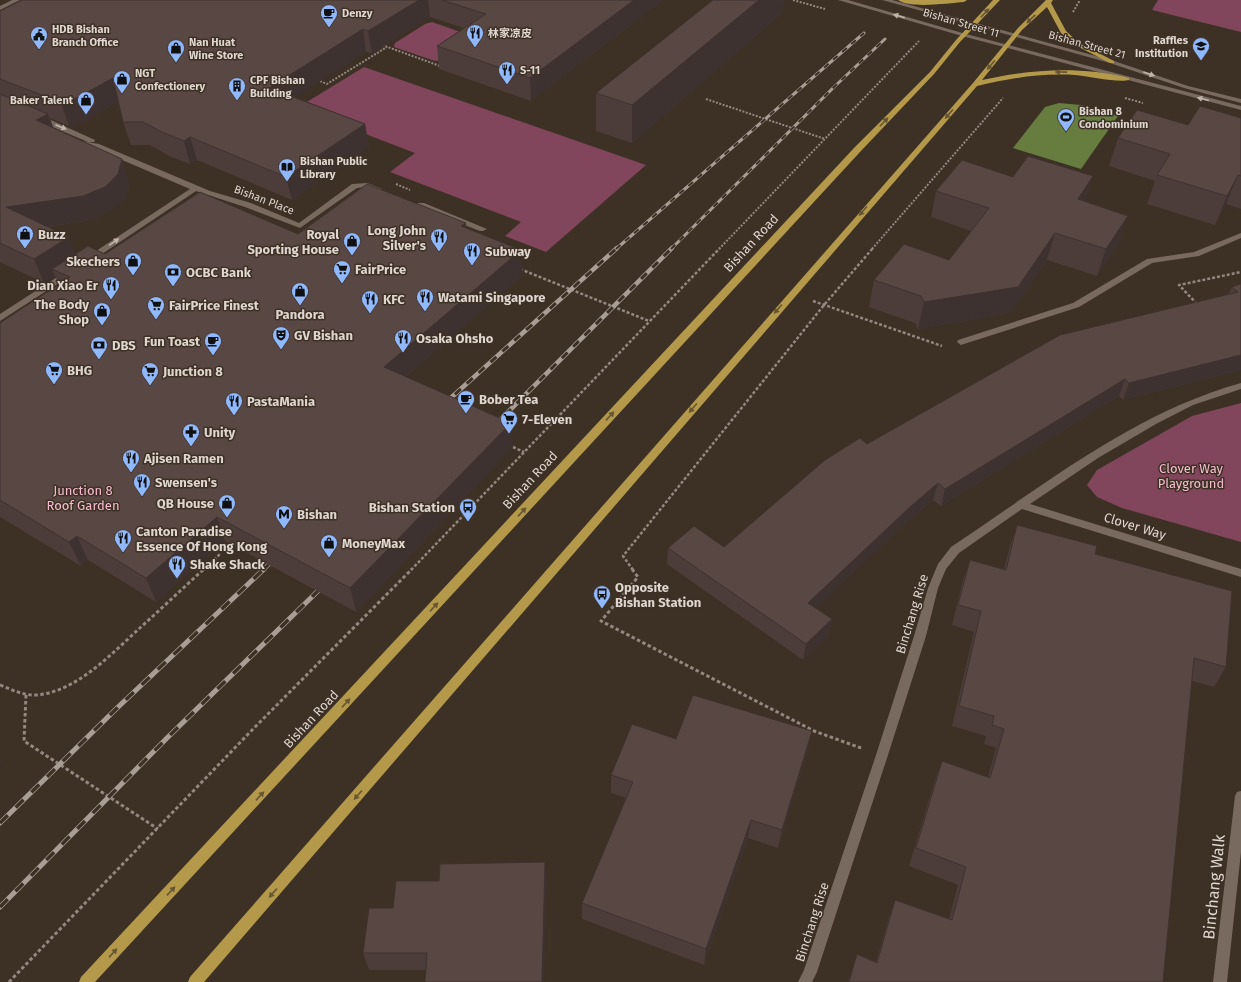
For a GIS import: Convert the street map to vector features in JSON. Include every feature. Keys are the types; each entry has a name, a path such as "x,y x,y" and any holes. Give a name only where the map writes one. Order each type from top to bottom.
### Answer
{"main road":[{"path":"902,0 923,3 964,0"},
{"name":"Bishan Road","path":"86,982 857,150 932,72 997,0"},
{"path":"195,982 791,294 975,84 1014,36 1049,1 1063,32 1077,44 1112,62"},
{"path":"975,84 1020,74 1039,72 1081,73 1127,79"}],"street":[{"path":"0,8 17,0"},
{"name":"Bishan Street 11","path":"841,0 1006,46"},
{"name":"Bishan Street 11","path":"885,0 973,25"},
{"name":"Bishan Street 21","path":"973,25 1112,62 1186,87 1241,101"},
{"name":"Bishan Street 21","path":"1006,46 1241,108"},
{"name":"Bishan Place","path":"34,119 196,188 204,195 248,205 300,226 355,186 367,184 388,193"},
{"path":"85,262 196,188"},
{"path":"410,201 483,229"},
{"path":"961,342 1076,305 1150,261 1196,254 1241,235"},
{"path":"0,318 72,270"},
{"path":"1,328 13,320"},
{"name":"Binchang Rise","path":"805,982 810,972 882,755 920,636 933,588 942,567 955,550 1068,472 1124,436 1185,405 1241,386"},
{"name":"Clover Way","path":"1021,505 1241,573"},
{"name":"Binchang Walk","path":"1220,982 1241,796"}],"path":[{"path":"8,982 158,829 254,728 372,610 919,41"},
{"path":"382,45 443,67"},
{"path":"320,81 327,84 387,47"},
{"path":"882,755 814,732 601,621 638,577 623,556 824,305 1006,94"},
{"path":"706,99 825,139"},
{"path":"513,267 649,321"},
{"path":"1200,306 1179,285 1241,272"},
{"path":"791,294 944,347 961,342"},
{"path":"513,447 524,452"},
{"path":"0,685 26,695 54,692 76,680 98,666 220,554"},
{"path":"26,695 24,741 145,822 158,829"}],"green space":[{"path":"1158,0 1241,0 1241,32 1152,10"},
{"path":"432,22 472,36 442,60 435,61 394,47 395,43 425,24"},
{"path":"364,67 646,165 546,252 505,236 521,222 390,172 415,153 297,108"},
{"name":"Clover Way Playground","path":"1241,403 1241,542 1122,508 1097,497 1087,485 1097,470 1192,416"}],"shaded area":[{"name":"Bishan 8 Condominium","path":"1059,103 1081,105 1118,116 1081,169 1013,148 1045,107"}],"building":[{"path":"22,0 419,0 368,31 363,29 269,88 365,124 286,177 190,137 184,141 143,122 123,122 113,78 62,106 60,102 0,79 0,11"},
{"path":"442,0 634,0 530,78 437,46 486,14"},
{"path":"713,0 759,0 632,105 596,93"},
{"path":"0,94 48,114 36,120 122,159 118,174 105,187 83,196 6,207 69,237 34,259 0,243"},
{"path":"1200,106 1241,118 1241,176 1238,175 1227,196 1157,175 1170,154 1118,138 1137,110 1188,125"},
{"path":"1028,156 1093,176 1078,199 1128,216 1106,249 1055,233 1018,287 924,302 921,296 874,280 904,244 949,260 989,208 936,191 962,160 1013,177"},
{"path":"367,184 466,223 461,226 521,250 384,367 511,423 350,588 217,517 146,578 77,536 69,542 0,500 0,323 70,277 52,269 88,246 105,254 200,192 298,234"},
{"path":"1241,284 1241,355 1129,383 1125,379 945,489 938,483 910,507 808,603 832,619 806,644 668,548 694,526 724,547 825,460 860,438 867,444 1060,335 1238,292 1232,287"},
{"path":"1017,525 1097,546 1095,554 1232,591 1226,667 1194,658 1163,982 849,982 857,954 877,963 895,900 952,920 966,867 916,848 942,761 990,778 1004,729 992,725 994,716 959,706 981,611 958,605 970,560 1006,570"},
{"path":"693,695 812,731 782,830 751,820 706,949 582,903 633,782 611,775 632,724 676,739"},
{"path":"545,862 542,982 425,982 427,953 363,953 369,908 393,908 396,881 439,881 440,864"}],"railway":[{"path":"616,249 864,33"},
{"path":"671,249 834,87 885,39"},
{"path":"443,405 617,248"},
{"path":"494,426 671,249"},
{"path":"264,569 270,563"},
{"path":"0,823 115,710 264,569"},
{"path":"0,907 167,738 321,588"}],"place":[{"name":"Denzy","path":"329,28"},
{"name":"林家凉皮","path":"475,48"},
{"name":"HDB Bishan Branch Office","path":"39,50"},
{"name":"Raffles Institution","path":"1201,61"},
{"name":"Nan Huat Wine Store","path":"176,63"},
{"name":"S-11","path":"507,85"},
{"name":"NGT Confectionery","path":"122,94"},
{"name":"CPF Bishan Building","path":"237,101"},
{"name":"Baker Talent","path":"86,115"},
{"name":"Bishan 8 Condominium","path":"1066,132"},
{"name":"Bishan Public Library","path":"287,182"},
{"name":"Buzz","path":"25,249"},
{"name":"Long John Silver's","path":"439,252"},
{"name":"Royal Sporting House","path":"352,256"},
{"name":"Subway","path":"472,266"},
{"name":"Skechers","path":"133,276"},
{"name":"FairPrice","path":"342,284"},
{"name":"OCBC Bank","path":"173,287"},
{"name":"Dian Xiao Er","path":"111,300"},
{"name":"Pandora","path":"300,306"},
{"name":"Watami Singapore","path":"425,312"},
{"name":"KFC","path":"370,314"},
{"name":"FairPrice Finest","path":"156,320"},
{"name":"The Body Shop","path":"102,326"},
{"name":"GV Bishan","path":"281,350"},
{"name":"Osaka Ohsho","path":"403,353"},
{"name":"Fun Toast","path":"213,356"},
{"name":"DBS","path":"99,360"},
{"name":"BHG","path":"54,385"},
{"name":"Junction 8","path":"150,386"},
{"name":"Bober Tea","path":"466,414"},
{"name":"PastaMania","path":"234,416"},
{"name":"7-Eleven","path":"509,434"},
{"name":"Unity","path":"191,447"},
{"name":"Ajisen Ramen","path":"131,473"},
{"name":"Swensen's","path":"142,497"},
{"name":"QB House","path":"227,518"},
{"name":"Bishan Station","path":"468,522"},
{"name":"Bishan","path":"284,529"},
{"name":"Canton Paradise Essence Of Hong Kong","path":"123,553"},
{"name":"MoneyMax","path":"329,558"},
{"name":"Shake Shack","path":"177,579"},
{"name":"Opposite Bishan Station","path":"602,609"}],"park label":[{"name":"Junction 8 Roof Garden","path":"83,498"}]}
